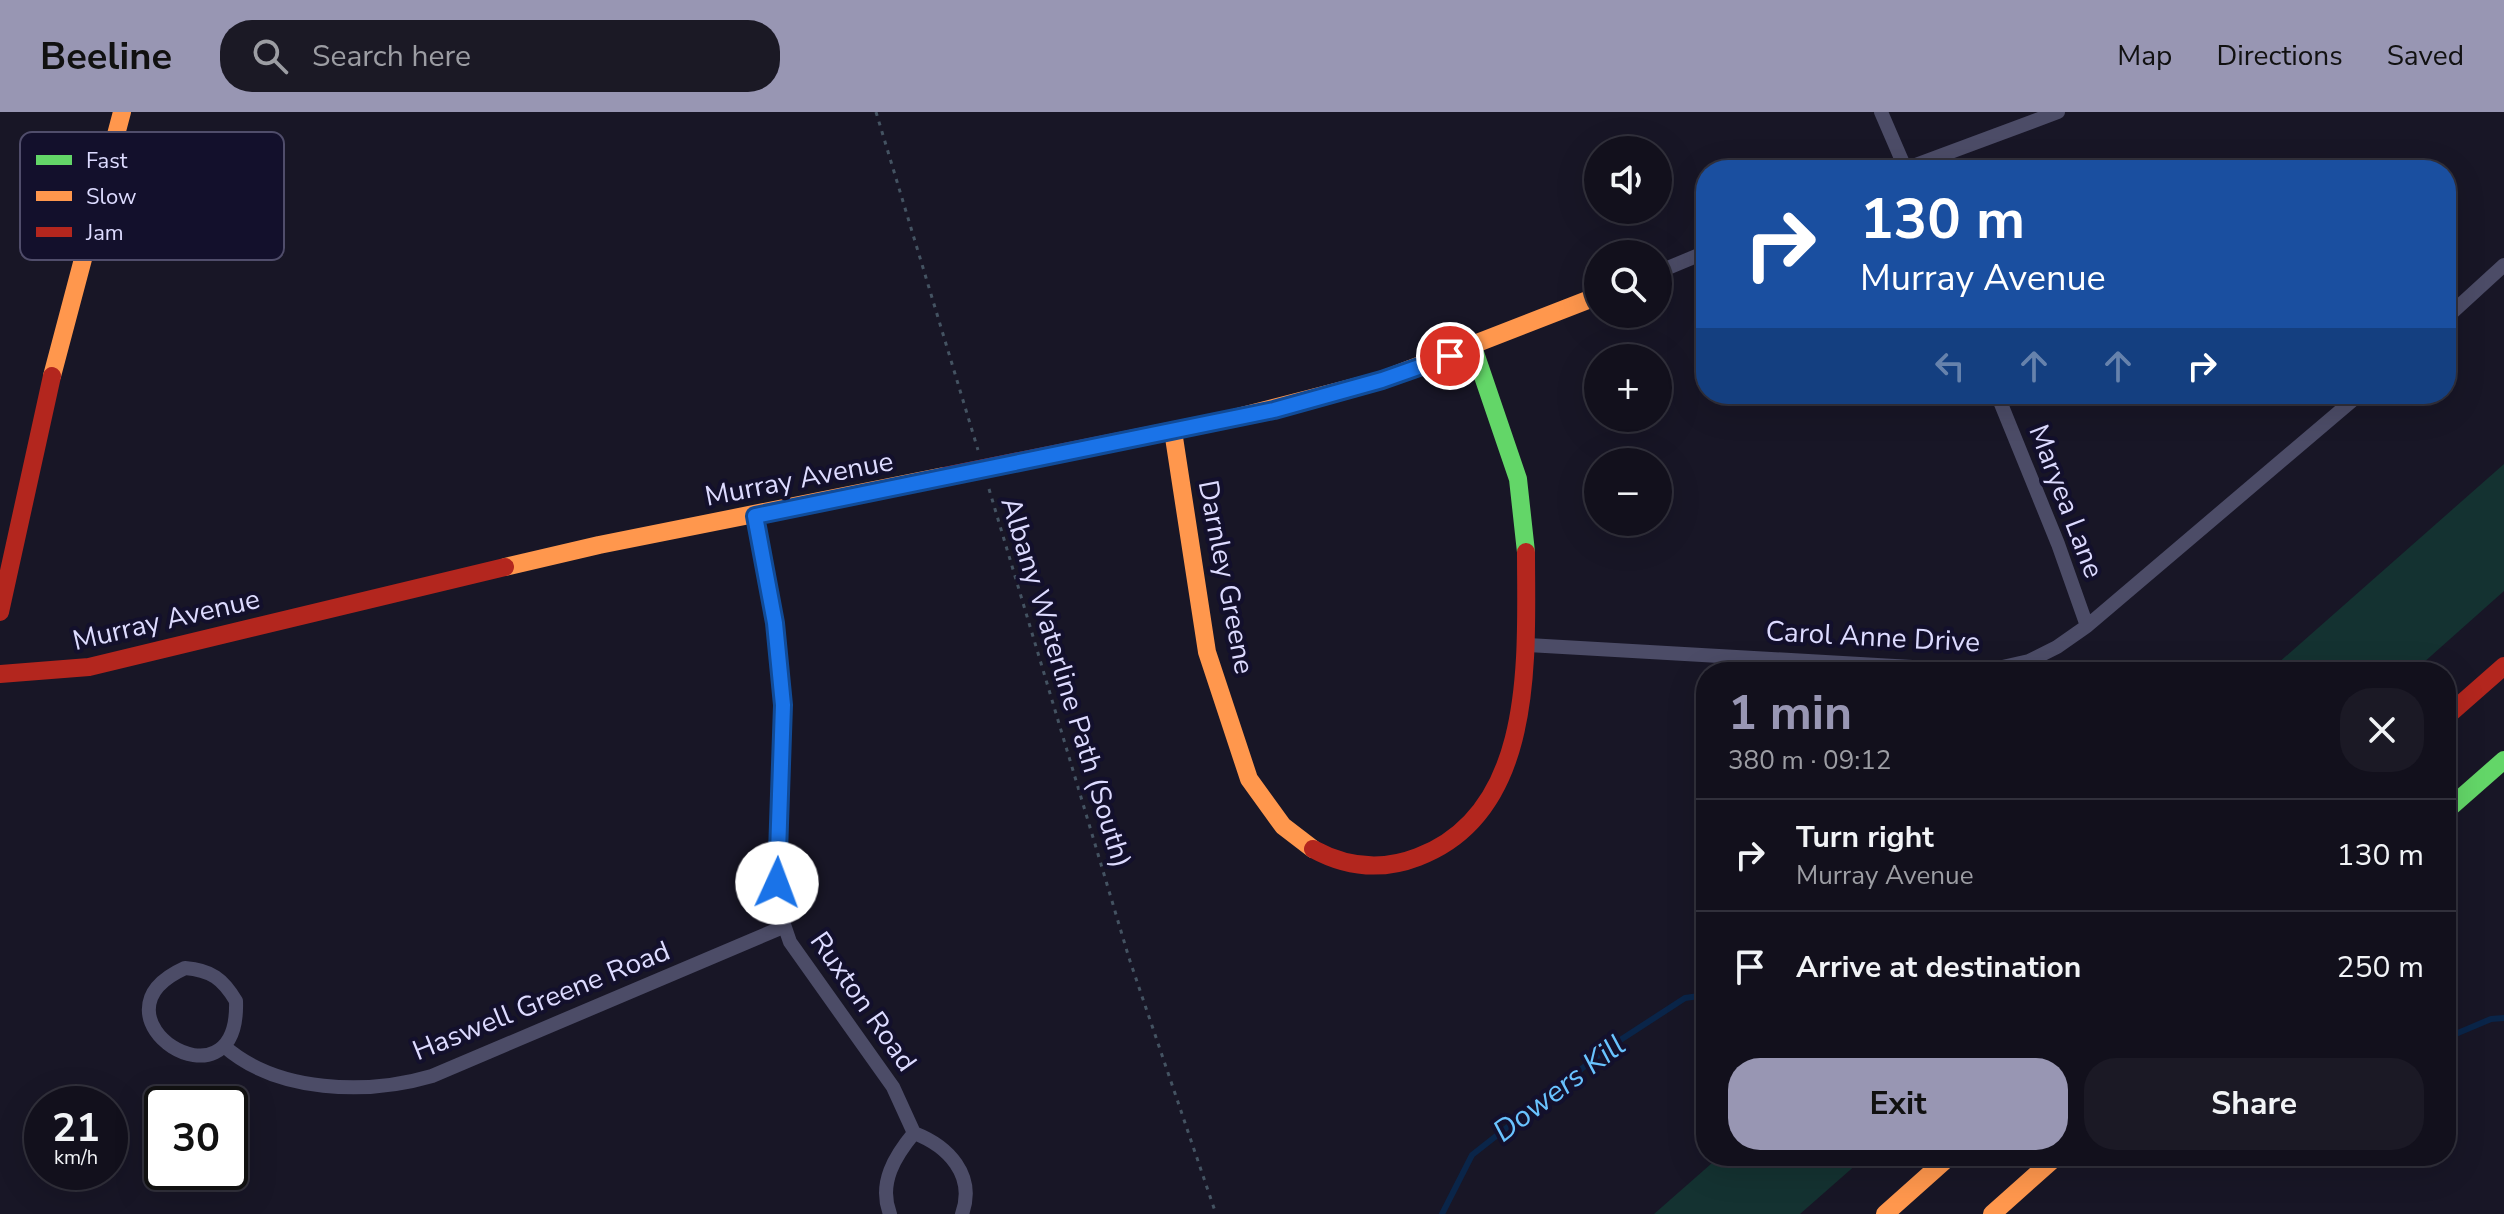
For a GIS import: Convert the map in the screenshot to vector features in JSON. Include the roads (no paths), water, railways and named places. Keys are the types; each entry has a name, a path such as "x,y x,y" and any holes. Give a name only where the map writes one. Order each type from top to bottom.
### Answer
{"street":[{"path":"116,132 122,112"},
{"path":"1881,112 1901,160"},
{"path":"1929,160 2058,112"},
{"path":"1672,266 1696,256"},
{"path":"0,612 65,319 81,260"},
{"path":"2456,309 2504,265"},
{"name":"Murray Avenue","path":"0,674 89,667 599,545 1274,410 1382,380 1584,302"},
{"name":"Darnley Greene","path":"1173,431 1207,652 1253,787 1283,827 1304,844 1360,865 1382,866 1425,856 1463,831 1478,816 1499,783 1514,739 1528,645 1522,498 1473,347"},
{"name":"Maryea Lane","path":"2001,404 2058,544 2087,626"},
{"name":"Carol Anne Drive","path":"2025,662 2087,626 2348,404"},
{"name":"Ruxton Road","path":"755,516 775,623 783,705 777,883 783,927 790,942 893,1087 914,1133"},
{"name":"Carol Anne Drive","path":"1528,645 1825,662"},
{"path":"2456,708 2504,666"},
{"path":"2456,802 2504,760"},
{"name":"Haswell Greene Road","path":"224,1046 252,1067 326,1086 372,1089 401,1085 446,1070 783,927"},
{"path":"185,968 202,969 217,976 236,1001 233,1030 224,1046 204,1055 190,1055 179,1053 166,1044 151,1022 153,994 161,983 185,968"},
{"path":"890,1214 886,1203 890,1168 914,1133 946,1149 956,1163 966,1196 962,1214"},
{"path":"1885,1214 1939,1166"},
{"path":"1992,1214 2046,1166"}],"waterway":[{"name":"Dowers Kill","path":"1442,1214 1472,1155 1608,1048 1685,998 1696,996"},
{"name":"Dowers Kill","path":"2456,1034 2491,1019 2504,1018"}]}
